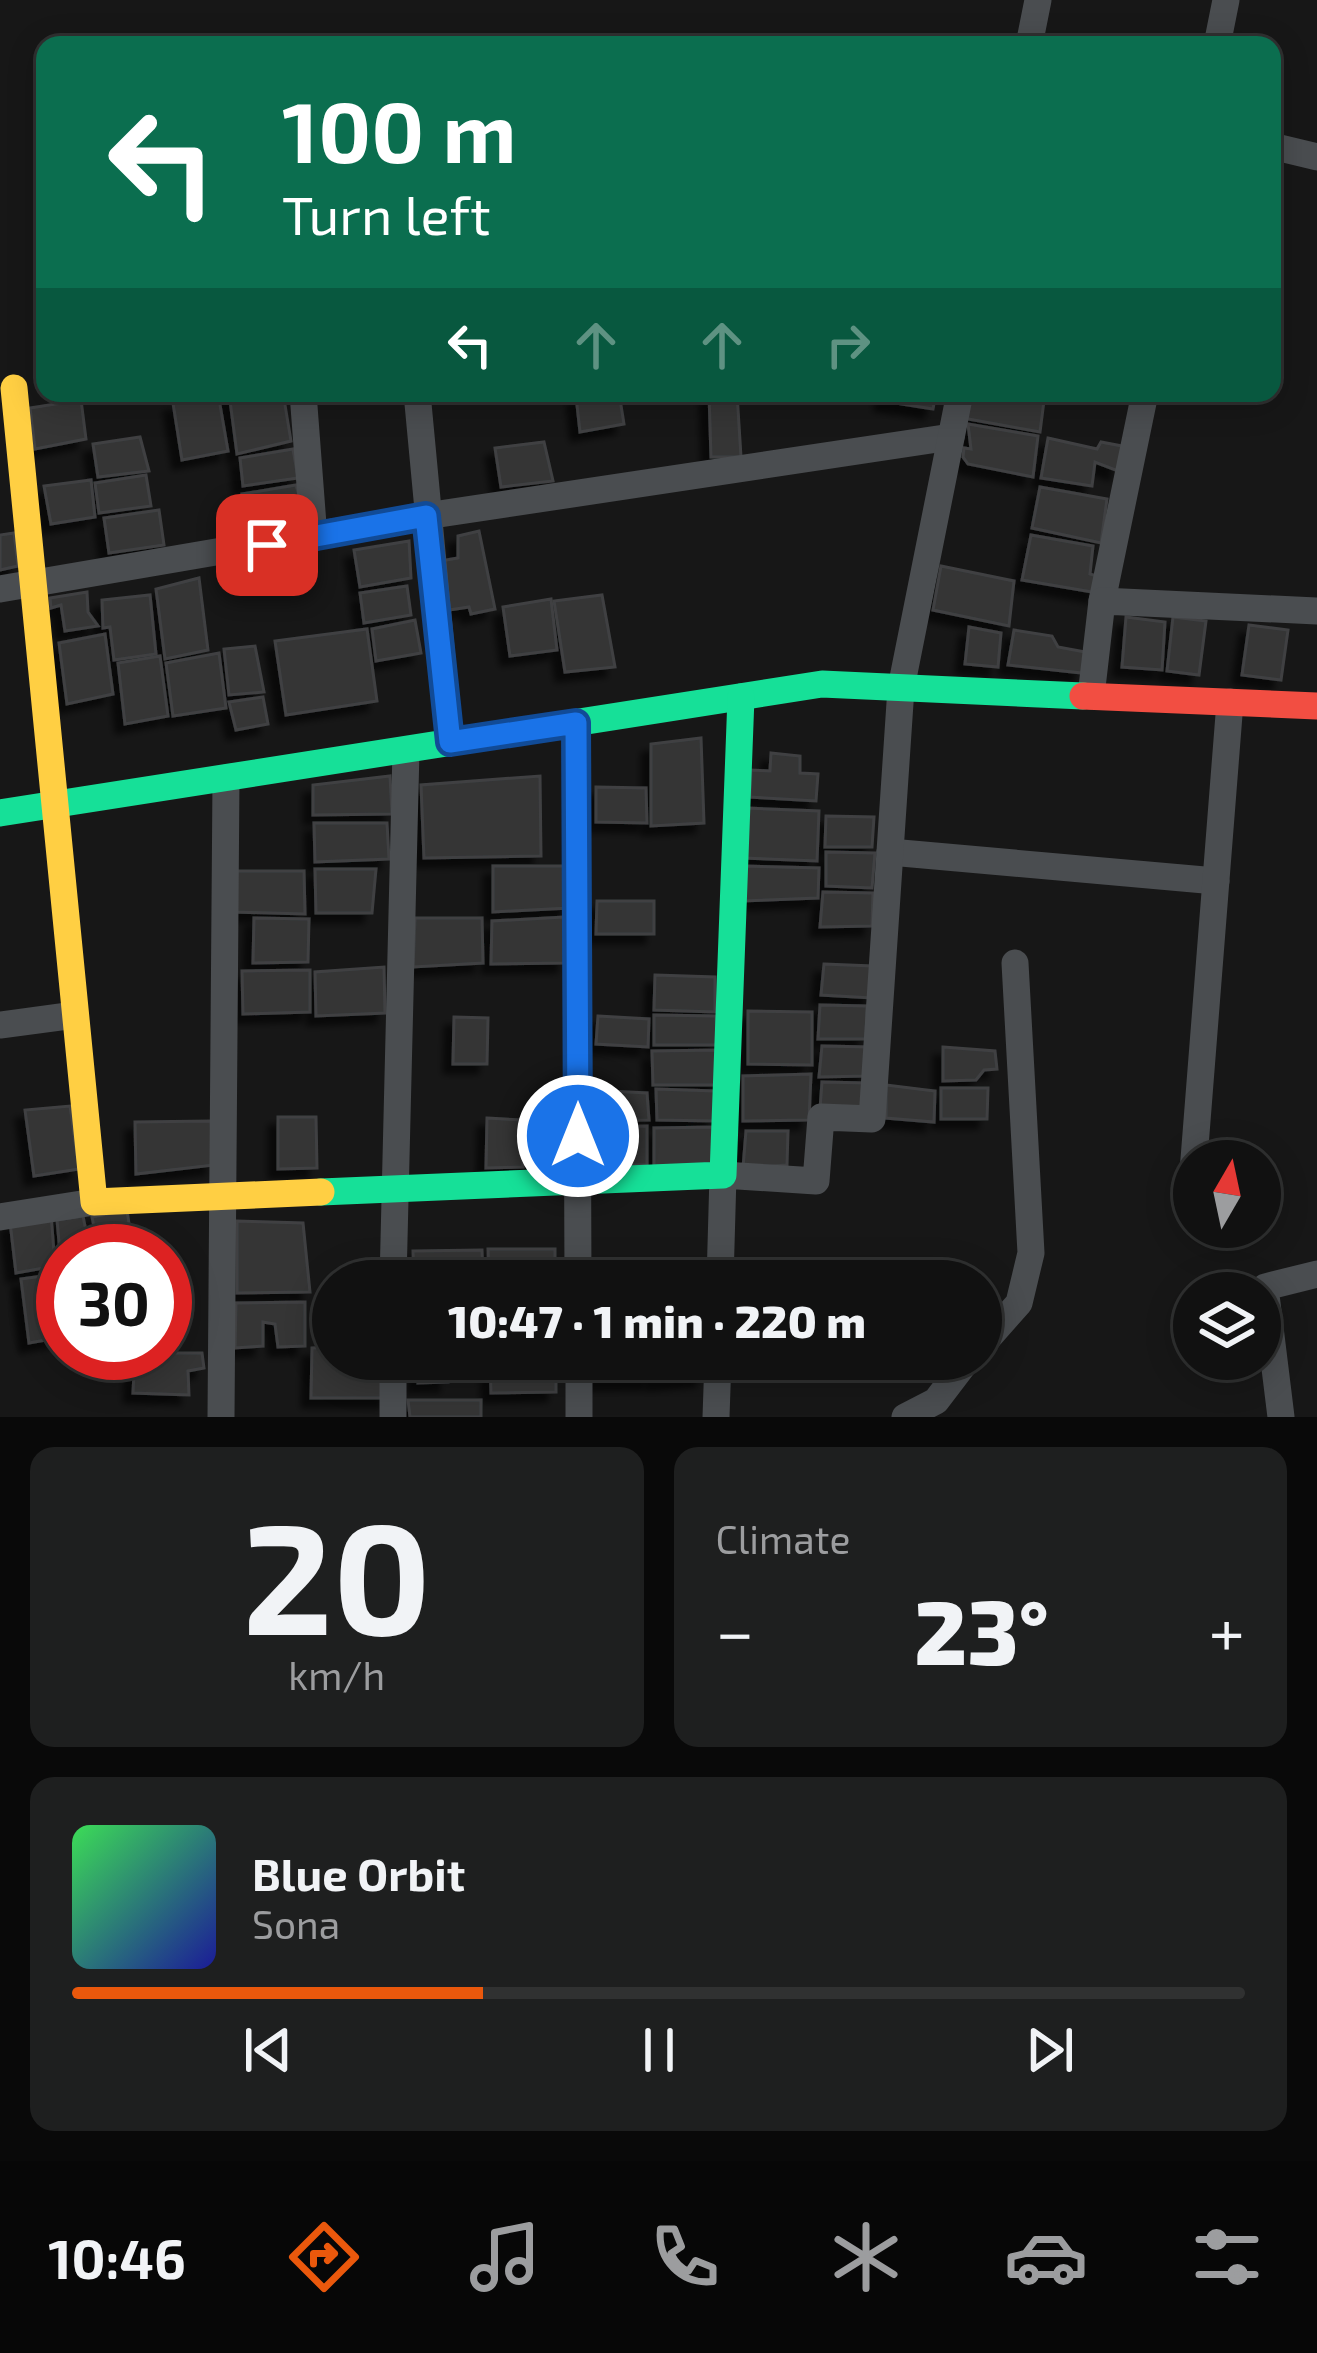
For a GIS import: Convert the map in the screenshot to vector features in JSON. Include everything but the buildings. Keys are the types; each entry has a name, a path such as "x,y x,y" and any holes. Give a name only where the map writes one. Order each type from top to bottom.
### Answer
{"street":[{"path":"1031,36 1038,0"},
{"path":"1219,36 1226,0"},
{"path":"1281,148 1317,158"},
{"path":"14,388 94,1202"},
{"path":"304,402 314,538"},
{"path":"418,402 450,742"},
{"path":"0,1217 94,1202 393,1193 723,1175 816,1181 821,1117 872,1119 901,688 958,402"},
{"path":"1091,696 1102,601 1143,402"},
{"path":"0,589 426,516 952,437"},
{"path":"1102,601 1316,602"},
{"path":"0,813 822,684 1317,706"},
{"path":"721,1260 741,697"},
{"path":"1195,1140 1230,702"},
{"path":"576,723 578,1260"},
{"path":"393,1260 406,749"},
{"path":"221,1417 219,1197 226,778"},
{"path":"890,852 1216,880"},
{"path":"1002,1322 1019,1303 1031,1253 1015,963"},
{"path":"0,1025 75,1015"},
{"path":"1281,1417 1264,1287 1317,1274"},
{"path":"393,1380 393,1417"},
{"path":"579,1380 579,1417"},
{"path":"716,1417 717,1380"},
{"path":"904,1417 936,1409 955,1380"}],"traffic: fast":[{"path":"0,813 822,684 1083,696"},
{"path":"321,1192 723,1175 741,697"}],"traffic: slow":[{"path":"14,388 94,1202 321,1192"}],"traffic: jam":[{"path":"1083,696 1317,706"}],"route":[{"path":"267,545 426,516 450,742 576,723 578,1136"}]}
